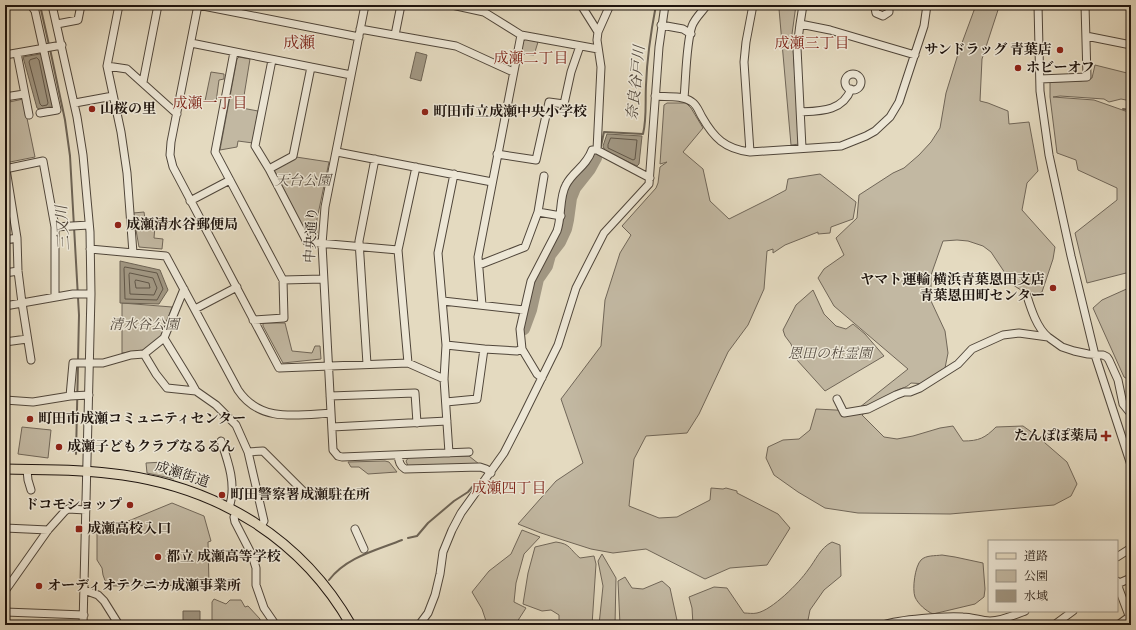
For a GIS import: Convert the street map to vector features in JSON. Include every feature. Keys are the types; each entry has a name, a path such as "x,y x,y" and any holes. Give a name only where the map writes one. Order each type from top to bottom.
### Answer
{"main road":[{"name":"成瀬街道","path":"5,469 87,471 123,474 163,482 191,491 233,509 261,526 294,553 324,585 351,625"}],"street":[{"path":"31,5 35,12 45,48 57,110 40,113"},
{"path":"52,5 57,24 58,45 75,103 83,155 89,225 91,294 84,625"},
{"path":"57,24 78,20 81,5"},
{"path":"119,5 108,66 121,132 127,173 133,253"},
{"path":"143,82 158,5"},
{"path":"359,37 198,5 171,142 170,155 173,167 190,201 279,368 408,363 444,379"},
{"name":"中央通り","path":"365,5 324,218 322,244 333,445 335,453 342,456 398,455"},
{"path":"395,35 400,5"},
{"path":"452,5 485,8 522,35 598,48"},
{"path":"581,5 598,32"},
{"path":"597,150 601,67 598,48 598,32 610,5"},
{"path":"419,625 428,613 435,595 443,552 452,530 475,492 491,473 504,453 558,345 576,288 604,233 649,184 661,25 665,5"},
{"path":"684,98 689,38 694,22 706,5"},
{"path":"750,152 744,62 753,5"},
{"path":"802,148 798,48 803,5"},
{"path":"876,5 876,13 882,16 889,12 889,5"},
{"path":"655,96 684,98 692,102 697,107 710,132 720,141 738,151 750,152 840,146 875,131 890,117 899,102 924,26 927,5"},
{"path":"1038,5 1042,111 1049,155 1095,355 1129,451 1131,465"},
{"path":"1040,79 1087,76 1085,5"},
{"path":"800,24 830,30 914,55"},
{"path":"661,25 683,29 691,34"},
{"path":"360,29 456,46 513,72"},
{"path":"482,305 478,257 513,72 522,35"},
{"path":"1086,36 1131,45"},
{"path":"190,43 351,75"},
{"path":"5,55 58,45"},
{"path":"498,154 536,160 549,102 564,104 571,72 580,46"},
{"path":"234,52 215,152 283,280 284,318 253,320"},
{"path":"17,53 28,115"},
{"path":"272,60 255,146 269,169 307,242 360,248 398,250"},
{"path":"108,66 128,69 177,114"},
{"path":"269,169 293,156 311,67"},
{"path":"801,112 835,108 844,102 849,96 851,90"},
{"path":"5,97 24,94"},
{"path":"75,103 113,96"},
{"path":"542,378 537,374 522,349 520,329 531,281 557,231 566,184 589,159 592,150 597,150 650,178"},
{"path":"337,152 492,182"},
{"path":"367,364 359,241 375,159"},
{"path":"31,360 18,271 17,238 8,203 6,169 43,161 55,227 55,297"},
{"path":"408,363 398,250 416,167"},
{"path":"449,453 444,379 446,345 438,253 454,174"},
{"path":"479,265 525,247 538,212 544,176"},
{"path":"190,201 230,180"},
{"path":"538,212 561,216"},
{"path":"55,227 89,225"},
{"path":"5,240 17,238"},
{"path":"90,249 166,256 238,390 248,402 263,411 274,414 286,415 331,412"},
{"path":"5,273 18,271"},
{"path":"283,280 323,279"},
{"path":"195,309 237,288"},
{"path":"71,396 73,363 103,363 131,355 144,354 164,338 184,289"},
{"path":"5,306 73,294 91,294"},
{"path":"1027,296 1040,326 1048,336 1062,347 1074,351 1103,355 1109,360 1118,380 1123,404 1131,414"},
{"path":"443,302 524,310"},
{"path":"837,399 844,413 868,409 896,395 920,388 958,364 972,349 997,337 1019,333 1048,336"},
{"path":"164,338 196,391 216,405 236,425 248,452 264,521 261,526"},
{"path":"5,342 27,339"},
{"path":"446,345 517,351 522,349"},
{"path":"446,402 477,399 484,349"},
{"path":"144,354 156,374 167,388 196,391"},
{"path":"330,396 415,393 417,423"},
{"path":"5,400 33,402 71,396 89,396"},
{"path":"332,427 447,422"},
{"path":"221,441 232,478 234,522 252,555 256,568 256,585 264,608 275,624"},
{"path":"248,452 263,451 303,491"},
{"path":"469,452 398,455 399,462 405,470 480,467 491,473"},
{"path":"27,470 31,490"},
{"path":"5,591 48,530 65,511 68,509 86,510"},
{"path":"5,528 48,530"},
{"path":"355,530 364,549"},
{"path":"1118,557 1131,548"},
{"path":"1118,583 1131,578"},
{"path":"1118,589 1130,619 1118,625"},
{"path":"84,590 98,596 104,601 119,625"},
{"path":"5,612 84,615"},
{"path":"883,625 950,617 1008,621 1023,612"},
{"path":"1054,625 1072,612"}],"green space":[{"path":"776,5 796,5 792,34 800,144 791,145 779,9"},
{"path":"976,5 997,5 998,10 982,59 980,101 1008,111 1009,124 1029,122 1038,171 1027,183 1022,210 1055,247 1053,259 1042,292 1036,295 1024,292 1013,285 991,252 983,246 968,241 943,241 931,275 931,301 945,331 948,353 944,373 927,384 911,383 896,391 862,415 884,437 897,439 953,426 963,441 973,440 985,436 996,427 1023,426 1067,462 1077,484 1071,496 1054,505 950,514 858,513 825,508 798,492 774,475 766,458 768,447 783,440 799,439 810,430 816,409 855,411 908,369 834,306 818,278 824,269 844,255 836,238 857,218 859,195 893,173 904,168 931,142 940,128 946,93 959,51"},
{"path":"526,39 538,42 534,55 521,54 523,42"},
{"path":"239,57 250,59 242,108 258,111 253,143 238,141 237,147 220,150 237,59"},
{"path":"1095,65 1131,74 1131,101 1121,99 1109,102 1104,99 1060,96 1053,97 1094,100 1131,113 1131,273 1087,283 1075,233 1117,200 1117,188 1078,170 1076,160 1057,153 1050,97 1050,82 1081,81 1092,78"},
{"path":"211,72 224,74 224,79 219,80 216,102 205,101"},
{"path":"23,99 35,157 5,163 5,103"},
{"path":"667,103 686,103 691,108 703,128 683,152 703,169 710,201 729,219 786,190 788,179 820,174 856,202 853,219 831,227 830,233 818,234 818,232 785,245 773,253 773,249 767,251 764,289 748,325 728,352 699,414 687,433 646,436 634,459 629,506 659,518 677,517 710,500 711,488 726,488 737,491 737,493 778,514 790,528 767,565 730,568 705,579 646,549 613,553 591,549 518,524 556,481 583,463 561,399 601,346 605,300 620,253 631,235 622,226 656,188 660,167 667,162 660,164 664,105"},
{"name":"天台公園","path":"296,157 329,162 317,219 317,237 313,240 308,237 274,170"},
{"path":"144,212 146,226 155,226 154,238 163,239 162,249 139,247 133,213"},
{"path":"1131,287 1131,381 1124,377 1093,308 1102,300"},
{"name":"恩田の杜霊園","path":"813,290 824,314 836,326 846,329 853,324 865,334 884,356 825,391 797,360 791,344 785,336 783,330 796,305"},
{"name":"清水谷公園","path":"122,303 172,307 162,336 143,350 122,353"},
{"path":"263,323 285,323 292,351 312,353 315,346 320,346 321,359 283,363 263,326"},
{"path":"22,427 51,430 48,458 18,454"},
{"path":"469,456 479,464 408,466 406,461 409,457"},
{"path":"164,462 166,469 174,479 147,473 146,463"},
{"path":"348,462 389,462 397,472 368,474 359,467 351,467"},
{"path":"172,503 204,516 211,541 208,542 209,585 107,586 102,568 97,560 97,528 126,522"},
{"path":"522,530 540,537 524,554 516,583 514,602 526,608 515,625 487,624 482,609 472,592 489,571 511,554"},
{"path":"556,542 565,544 580,558 594,556 596,564 592,625 559,625 559,615 551,610 542,611 523,604 528,573 535,547"},
{"path":"832,542 840,545 841,576 824,590 810,610 807,625 693,625 692,608 689,597 714,587 727,588 744,613 763,611 777,602 792,589 821,551"},
{"path":"602,554 616,578 615,625 599,625 603,586 598,561"},
{"path":"942,555 983,563 985,589 984,597 975,604 933,614 922,607 915,597 915,578 917,567 923,558"},
{"path":"625,577 632,588 643,589 662,581 670,588 678,625 620,625 618,581"},
{"path":"214,599 226,604 230,600 241,600 245,607 248,606 260,619 260,625 212,625 212,602"}],"water":[{"path":"416,52 427,55 421,81 410,78"},
{"path":"40,54 42,56 53,108 42,110 37,108 23,57"},
{"path":"607,134 642,136 639,164 637,166 605,151 603,146"},
{"path":"120,261 160,270 168,290 159,304 120,303"},
{"path":"183,611 200,611 200,625 183,625"}],"waterway":[{"name":"三又川","path":"40,5 49,45"},
{"name":"奈良谷戸川","path":"601,146 604,132 643,134 648,55 656,5"},
{"name":"三又川","path":"50,49 65,120 70,156 79,315 78,360"},
{"path":"1123,109 1131,110"},
{"path":"524,329 531,310 538,279 547,266 550,255 560,242 566,229 571,198 575,188 590,169 596,158"},
{"name":"三又川","path":"76,454 78,365"},
{"name":"奈良谷戸川","path":"408,538 417,536 428,523 454,501 468,492 474,485"},
{"name":"奈良谷戸川","path":"329,580 344,565 362,555 402,540"}],"place":[{"name":"サンドラッグ 青葉店","path":"1060,50"},
{"name":"ホビーオフ","path":"1018,68"},
{"name":"山桜の里","path":"92,109"},
{"name":"町田市立成瀬中央小学校","path":"425,112"},
{"name":"成瀬清水谷郵便局","path":"118,225"},
{"name":"ヤマト運輸 横浜青葉恩田支店 青葉恩田町センター","path":"1053,288"},
{"name":"町田市成瀬コミュニティセンター","path":"30,419"},
{"name":"たんぽぽ薬局","path":"1106,436"},
{"name":"成瀬子どもクラブなるるん","path":"59,447"},
{"name":"町田警察署成瀬駐在所","path":"222,495"},
{"name":"ドコモショップ","path":"130,505"},
{"name":"成瀬高校入口","path":"79,529"},
{"name":"都立 成瀬高等学校","path":"158,557"},
{"name":"オーディオテクニカ成瀬事業所","path":"39,586"}],"district":[{"name":"成瀬","path":"299,44"},
{"name":"成瀬三丁目","path":"812,44"},
{"name":"成瀬二丁目","path":"531,59"},
{"name":"成瀬一丁目","path":"210,104"},
{"name":"成瀬四丁目","path":"509,489"}]}
